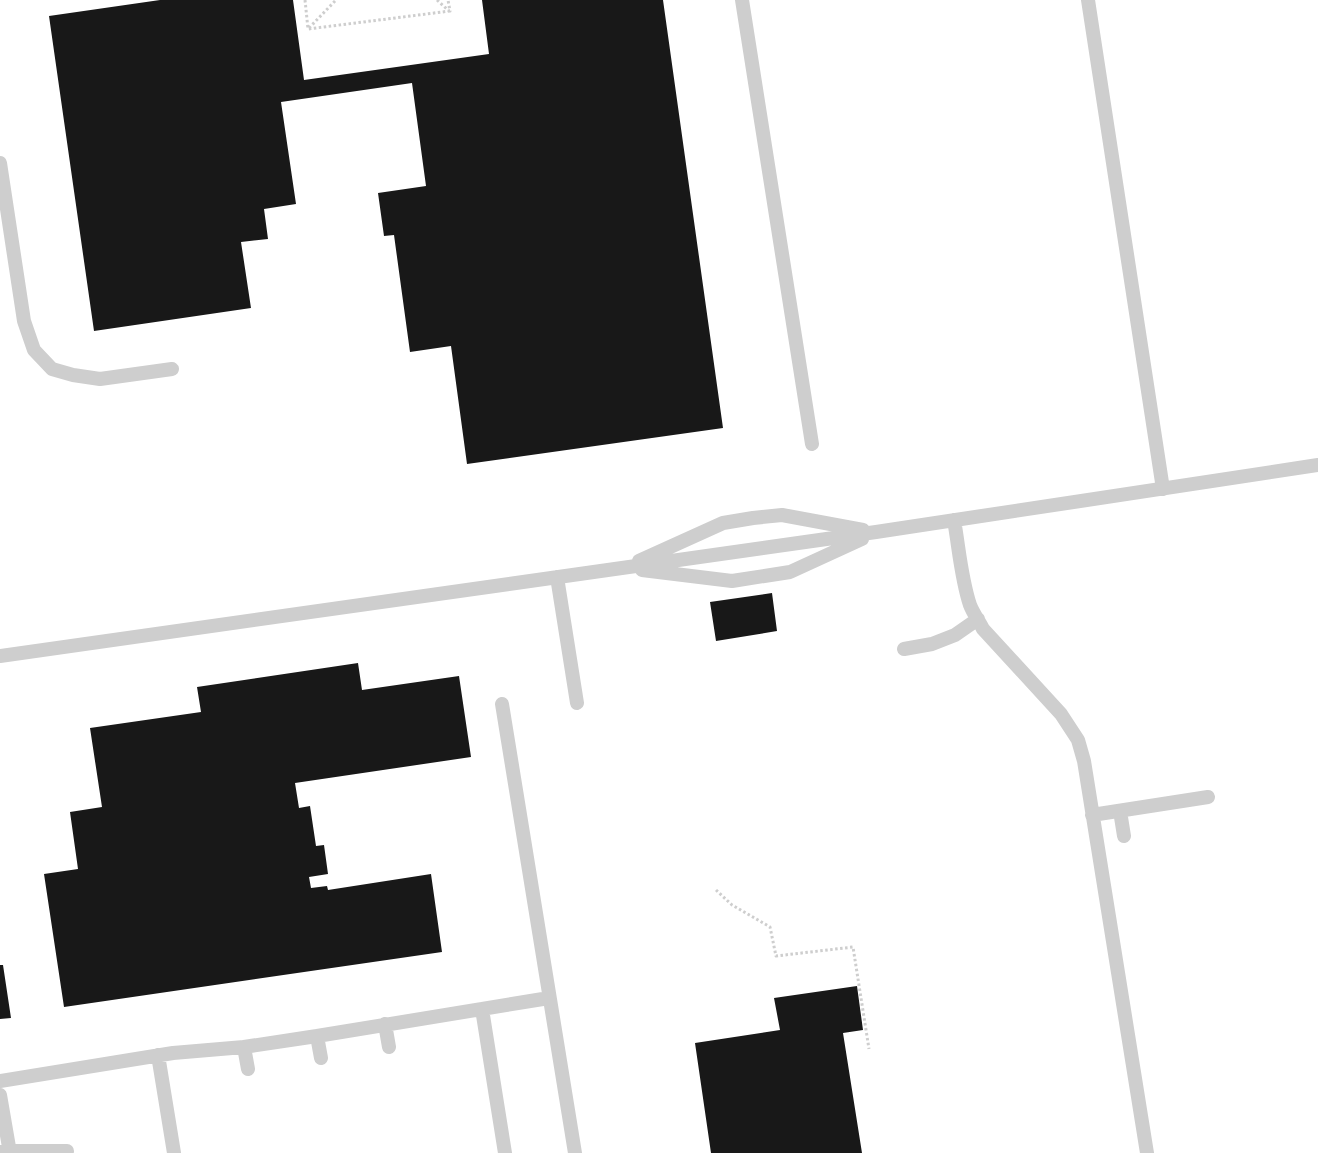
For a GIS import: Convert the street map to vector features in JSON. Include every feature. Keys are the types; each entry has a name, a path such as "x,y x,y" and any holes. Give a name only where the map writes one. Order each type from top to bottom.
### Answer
{"lane":[{"path":"742,0 812,444"},
{"path":"1088,0 1164,489"},
{"path":"0,163 24,321 34,350 52,369 73,375 100,379 172,369"},
{"path":"0,656 876,532 1318,465"},
{"path":"624,568 724,523 753,518 782,515 876,532"},
{"path":"954,520 964,581 971,606 983,629 1061,714 1078,740 1084,761 1147,1153"},
{"path":"624,568 732,581 790,572 876,532"},
{"path":"556,577 577,703"},
{"path":"904,650 932,644 956,635 978,619"},
{"path":"502,704 575,1153"},
{"path":"1092,815 1208,797"},
{"path":"1120,811 1124,836"},
{"path":"0,1081 158,1055 244,1048 549,998"},
{"path":"482,1008 505,1153"},
{"path":"385,1024 389,1047"},
{"path":"317,1036 321,1058"},
{"path":"244,1048 248,1069"},
{"path":"158,1055 174,1153"},
{"path":"0,1095 6,1152 67,1151"}],"path":[{"path":"305,0 308,29"},
{"path":"308,29 336,0"},
{"path":"437,0 450,11"},
{"path":"448,0 450,11"},
{"path":"308,29 450,11"},
{"path":"716,890 732,905 770,927 776,956 853,947 869,1049"}],"building":[{"path":"160,0 293,0 304,80 489,54 482,0 663,0 723,428 467,464 451,346 410,352 394,235 384,236 378,193 426,186 412,83 281,102 296,204 264,209 268,239 241,242 251,308 94,331 49,16"},
{"path":"772,593 777,631 716,641 710,602"},
{"path":"358,663 362,690 459,676 471,757 295,783 299,808 310,806 316,846 324,845 328,874 309,877 311,888 327,886 328,890 431,874 442,952 64,1007 44,874 78,869 70,812 102,807 90,728 201,712 197,687"},
{"path":"0,965 3,965 11,1018 0,1019"},
{"path":"857,986 863,1030 843,1033 862,1153 711,1153 695,1043 780,1030 774,998"}]}
